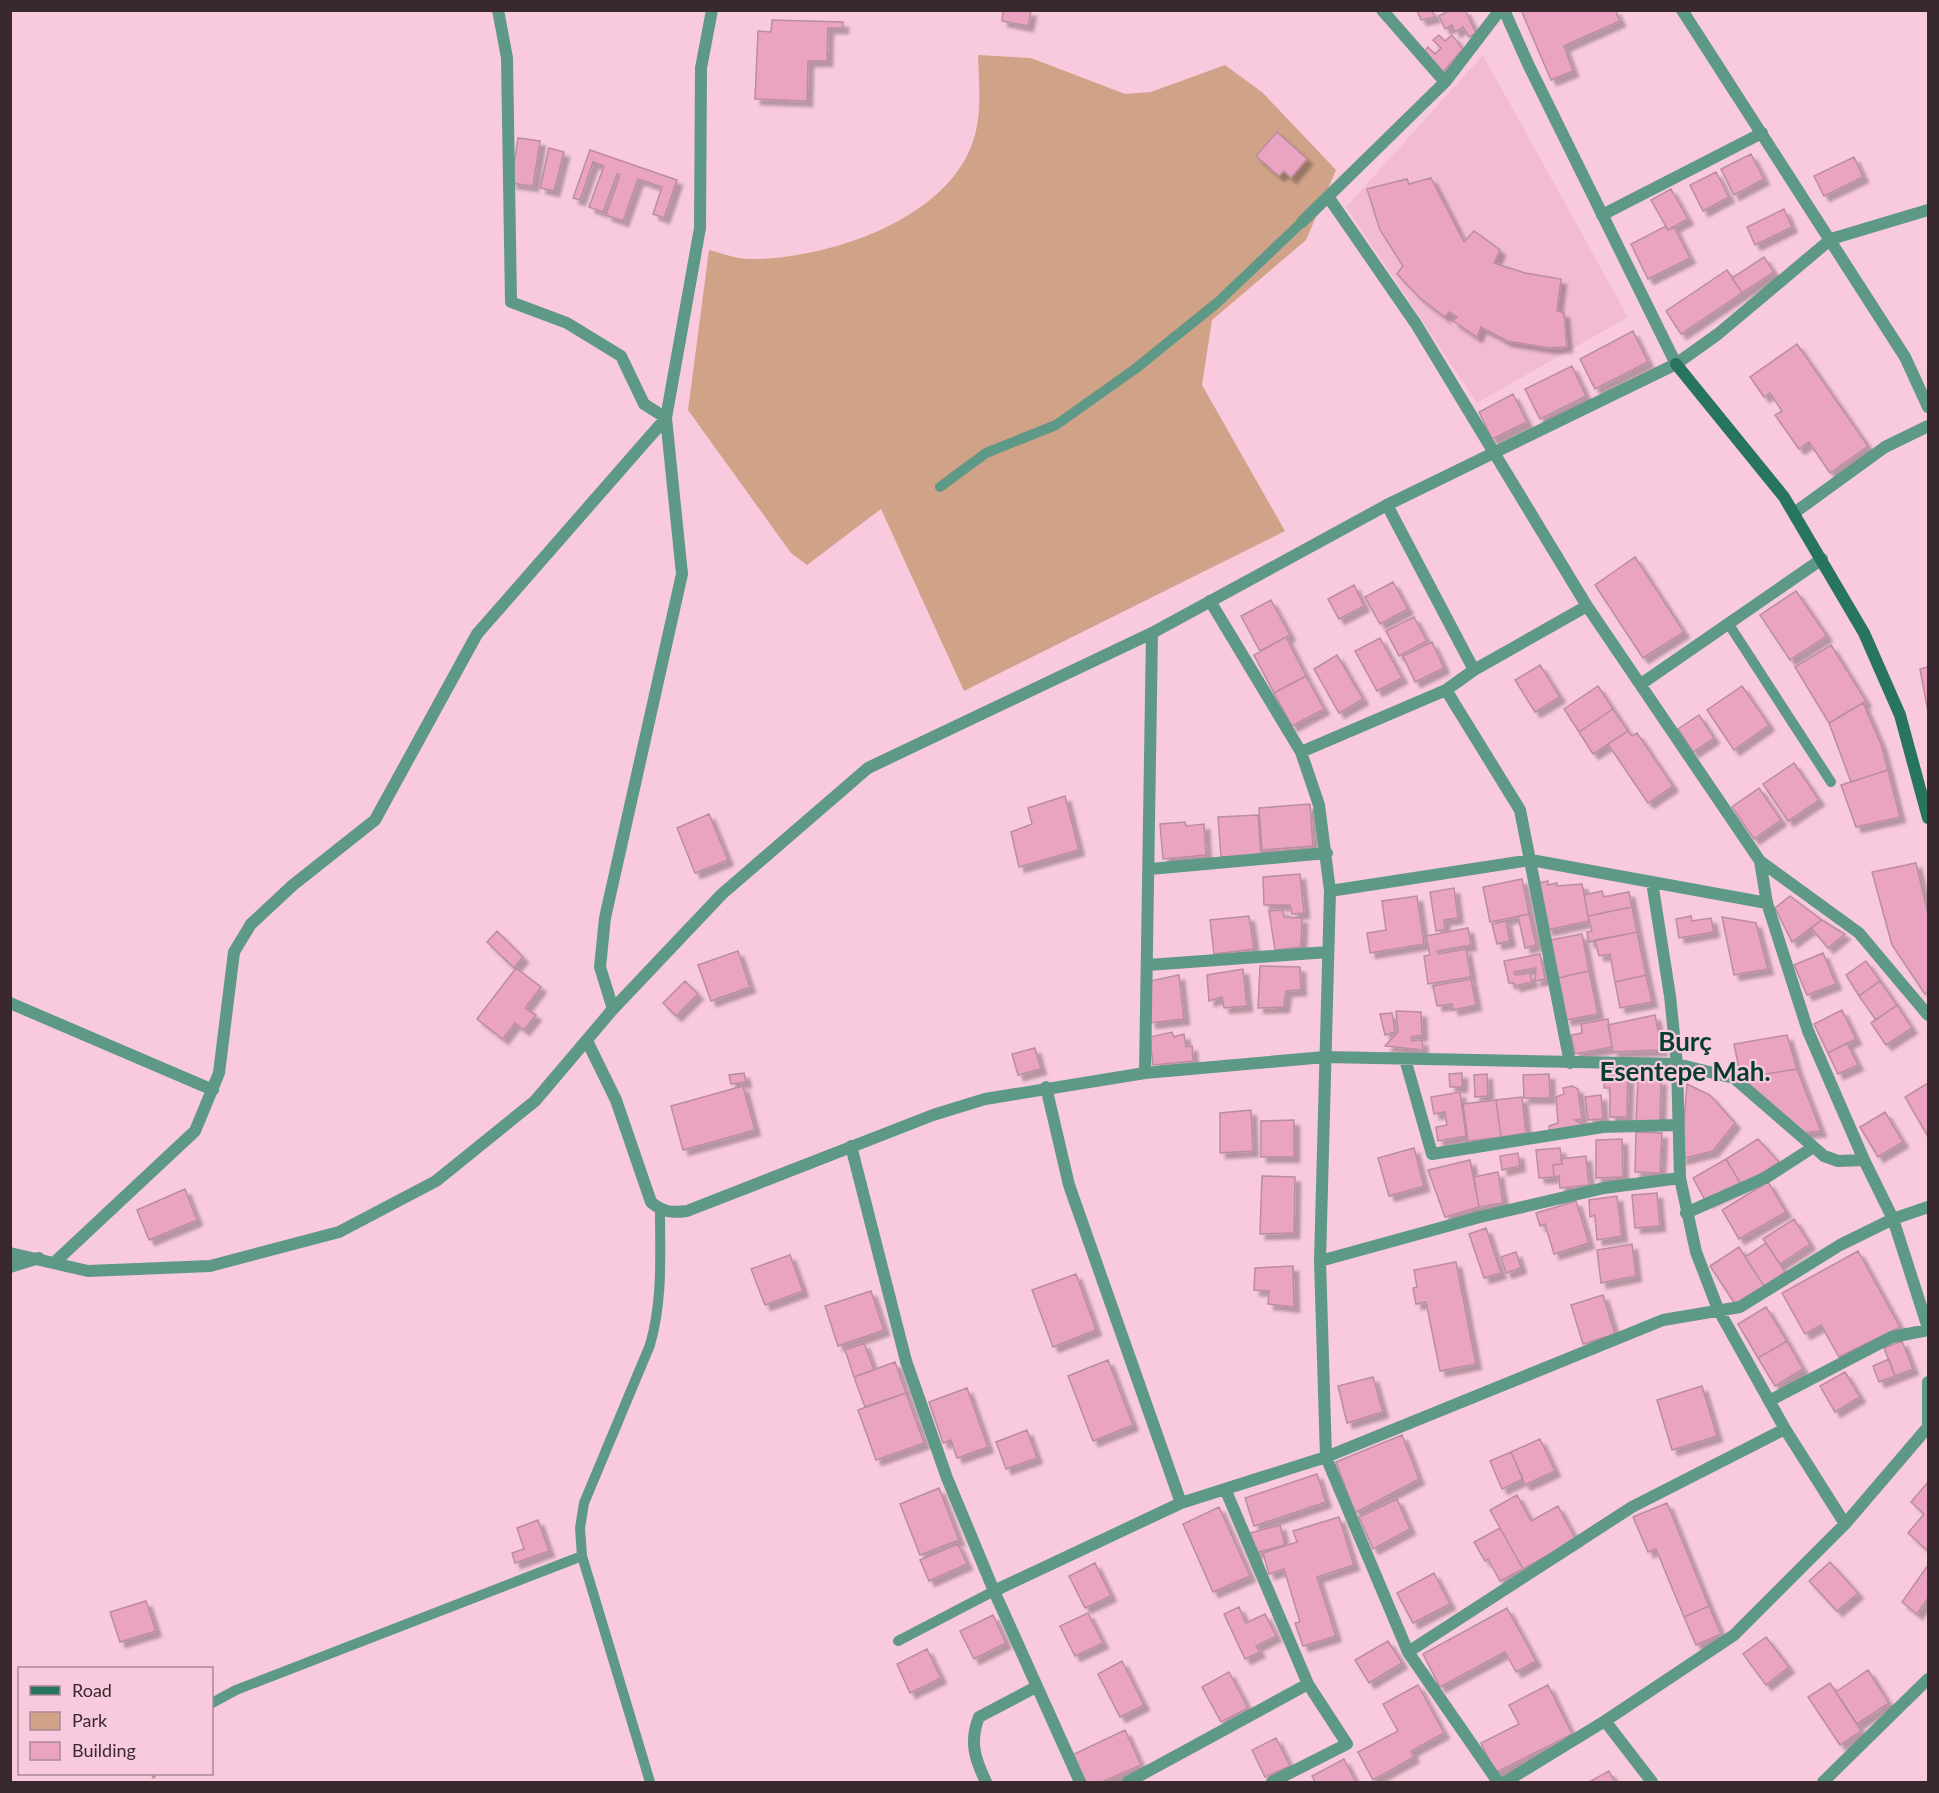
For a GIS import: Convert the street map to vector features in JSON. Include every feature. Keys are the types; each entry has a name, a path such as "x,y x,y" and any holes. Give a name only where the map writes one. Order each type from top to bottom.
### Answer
{"main road":[{"path":"1676,364 1794,513 1864,633 1900,715 1929,819"}],"street":[{"path":"498,10 507,57 510,302 567,323 621,356 644,405 666,418"},
{"path":"613,1009 600,967 606,918 682,574 666,418 700,228 701,68 712,10"},
{"path":"1382,10 1445,82"},
{"path":"1302,222 1445,82 1502,10 1676,364"},
{"path":"1682,10 1905,357 1929,407"},
{"path":"1602,214 1762,133"},
{"path":"1329,198 1416,324 1587,606 1760,861 1859,933 1929,1015"},
{"path":"10,1253 88,1271 210,1266 339,1232 436,1181 535,1101 613,1009 722,894 868,768 1152,633 1387,505 1676,364 1718,334 1831,239 1929,210"},
{"path":"55,1262 195,1131 219,1073 234,952 251,924 293,885 375,819 477,634 666,418"},
{"path":"1794,513 1885,447 1929,426"},
{"path":"1387,505 1474,670"},
{"path":"1641,684 1822,559"},
{"path":"1210,601 1301,752 1319,805 1327,854 1330,891 1320,1261 1326,1457 1408,1652 1498,1782"},
{"path":"1301,752 1446,690 1474,670 1587,606"},
{"path":"1145,1073 1152,633"},
{"path":"1446,690 1520,810 1570,1063"},
{"path":"1150,869 1327,854"},
{"path":"1330,891 1531,860 1767,903"},
{"path":"1760,861 1767,903 1808,1030 1864,1160 1893,1219 1929,1329 1892,1337 1769,1401"},
{"path":"1652,882 1670,996 1677,1064 1680,1178 1696,1252 1718,1309 1785,1429 1845,1524"},
{"path":"1148,965 1328,952"},
{"path":"10,1003 213,1090"},
{"path":"587,1041 616,1100 651,1202 660,1210 673,1213 687,1211 851,1146 985,1099 1046,1087 1145,1073 1325,1057 1677,1064 1734,1078 1812,1148 1824,1156 1838,1161 1864,1160"},
{"path":"1405,1059 1432,1154 1603,1127 1678,1125"},
{"path":"1046,1087 1069,1185 1181,1503"},
{"path":"851,1146 906,1361 947,1478 994,1591 1080,1782"},
{"path":"1686,1213 1767,1177 1812,1148"},
{"path":"1320,1261 1480,1217 1604,1188 1680,1178"},
{"path":"994,1591 1181,1503 1226,1491 1326,1457 1663,1320 1740,1307 1840,1245 1893,1219 1929,1207"},
{"path":"10,1267 39,1258"},
{"path":"1505,1782 1605,1721 1734,1635 1845,1524 1928,1427 1929,1382"},
{"path":"1408,1652 1632,1507 1785,1429"},
{"path":"1226,1491 1308,1684 1347,1744 1272,1782"},
{"path":"1823,1782 1929,1679"},
{"path":"1128,1782 1308,1684"},
{"path":"986,1782 973,1750 973,1739 980,1717 1036,1687"},
{"path":"1605,1721 1652,1782"}],"lane":[{"path":"940,487 986,453 1056,424 1135,369 1218,303 1302,222"},
{"path":"1728,624 1832,782"},
{"path":"650,1782 582,1556 580,1528 584,1503 650,1345 656,1322 662,1270 660,1210"},
{"path":"213,1702 236,1690 582,1556"},
{"path":"898,1641 994,1591"}],"shaded area":[{"path":"1483,55 1628,317 1477,403 1346,207"}],"green space":[{"path":"978,55 1031,58 1125,94 1151,92 1225,65 1263,93 1336,170 1306,240 1212,320 1202,385 1285,531 964,691 881,509 807,565 791,553 688,410 709,250 748,259 778,258 810,253 876,232 906,217 933,198 955,175 974,138 979,115"}],"building":[{"path":"1003,10 1031,11 1028,26 1002,21"},
{"path":"1417,10 1432,10 1435,17 1421,20"},
{"path":"1450,10 1465,10 1476,33 1469,37 1463,27 1455,32 1452,25 1445,29 1439,16"},
{"path":"1521,10 1615,10 1620,21 1564,46 1573,71 1551,80"},
{"path":"772,20 843,22 843,28 828,28 827,61 808,61 807,101 755,99 758,31 771,32"},
{"path":"1439,35 1445,41 1452,35 1463,49 1441,74 1422,54 1428,47 1435,54 1441,48 1433,40"},
{"path":"1277,132 1307,159 1291,178 1284,171 1279,176 1256,156"},
{"path":"518,138 540,141 533,186 511,183"},
{"path":"549,148 564,152 554,191 540,188"},
{"path":"590,150 677,180 664,218 653,214 662,187 638,179 623,221 606,215 620,175 617,174 603,212 589,207 604,166 593,162 580,200 573,198"},
{"path":"1751,154 1764,179 1734,195 1721,169"},
{"path":"1854,157 1863,177 1824,196 1814,176"},
{"path":"1716,172 1729,197 1703,211 1690,185"},
{"path":"1431,178 1464,242 1474,231 1500,250 1494,263 1525,273 1561,279 1557,311 1564,313 1567,347 1549,348 1507,341 1481,327 1477,337 1453,321 1457,317 1449,312 1445,317 1420,298 1397,274 1403,266 1380,230 1367,189 1407,179 1409,184"},
{"path":"1671,189 1688,219 1668,230 1651,200"},
{"path":"1784,209 1792,227 1755,245 1747,227"},
{"path":"1666,226 1668,230 1674,227 1690,258 1648,279 1631,244"},
{"path":"1764,257 1774,272 1742,293 1732,278"},
{"path":"1727,270 1742,293 1681,334 1666,311"},
{"path":"1633,331 1648,362 1595,389 1580,359"},
{"path":"1797,344 1868,446 1830,473 1809,442 1799,449 1775,415 1782,411 1770,393 1764,397 1750,377"},
{"path":"1572,366 1586,396 1540,419 1525,389"},
{"path":"1513,394 1527,422 1492,439 1479,412"},
{"path":"1635,557 1684,632 1643,658 1595,585"},
{"path":"1393,582 1408,609 1380,624 1365,597"},
{"path":"1354,585 1364,606 1339,619 1328,599"},
{"path":"1796,591 1827,636 1790,660 1760,615"},
{"path":"1271,600 1290,635 1260,651 1241,616"},
{"path":"1414,617 1427,641 1399,656 1386,631"},
{"path":"1286,637 1306,676 1274,693 1254,655"},
{"path":"1380,638 1402,678 1377,691 1355,651"},
{"path":"1432,642 1444,668 1415,682 1403,656"},
{"path":"1831,645 1866,701 1829,723 1795,667"},
{"path":"1337,655 1363,699 1339,713 1314,669"},
{"path":"1540,665 1560,697 1535,712 1515,680"},
{"path":"1928,667 1928,712 1920,669"},
{"path":"1306,676 1324,709 1292,726 1274,693"},
{"path":"1598,686 1613,709 1579,732 1564,709"},
{"path":"1742,686 1769,725 1734,750 1707,710"},
{"path":"1863,703 1881,744 1888,770 1851,782 1829,723"},
{"path":"1613,709 1628,731 1593,754 1579,732"},
{"path":"1699,715 1714,738 1693,752 1678,729"},
{"path":"1628,731 1632,736 1637,733 1673,786 1648,803 1608,744"},
{"path":"1794,763 1819,800 1788,821 1763,784"},
{"path":"1888,770 1900,817 1856,827 1841,785"},
{"path":"1759,788 1781,820 1754,839 1732,807"},
{"path":"1065,796 1079,850 1019,867 1011,832 1032,824 1028,808"},
{"path":"1310,804 1313,846 1262,850 1259,808"},
{"path":"709,814 728,860 695,873 677,828"},
{"path":"1258,815 1261,855 1221,857 1218,817"},
{"path":"1185,822 1186,826 1204,824 1206,855 1163,859 1160,824"},
{"path":"1916,863 1928,914 1928,991 1925,994 1892,945 1872,872"},
{"path":"1300,874 1304,913 1292,914 1290,905 1264,905 1263,877"},
{"path":"1522,879 1529,914 1490,922 1483,887"},
{"path":"1548,881 1548,885 1557,883 1557,886 1582,884 1589,921 1547,930 1538,883"},
{"path":"1454,888 1458,918 1444,920 1445,929 1436,931 1430,892"},
{"path":"1602,891 1604,897 1629,892 1632,907 1588,916 1584,895"},
{"path":"1417,896 1424,944 1370,953 1367,933 1386,930 1382,901"},
{"path":"1790,896 1822,920 1792,942 1775,908"},
{"path":"1632,907 1637,932 1589,942 1587,932 1592,931 1588,916"},
{"path":"1283,910 1284,917 1302,918 1301,947 1275,950 1269,911"},
{"path":"1529,914 1536,945 1525,948 1518,916"},
{"path":"1249,916 1254,949 1214,954 1210,920"},
{"path":"1691,916 1692,921 1711,918 1714,932 1679,938 1676,919"},
{"path":"1722,917 1756,923 1768,969 1734,975"},
{"path":"1822,920 1845,934 1828,948 1811,928"},
{"path":"1506,921 1510,941 1497,944 1492,924"},
{"path":"1468,928 1471,945 1437,951 1438,954 1466,949 1471,977 1428,984 1424,956 1430,955 1426,936"},
{"path":"497,931 523,957 514,968 487,942"},
{"path":"1637,932 1646,975 1615,982 1610,954 1599,956 1595,940"},
{"path":"1582,934 1589,971 1558,978 1550,940"},
{"path":"738,951 750,987 711,1001 698,965"},
{"path":"1823,953 1836,984 1807,995 1794,965"},
{"path":"1540,954 1545,979 1535,981 1536,968 1514,972 1515,975 1530,973 1532,982 1515,986 1514,983 1509,983 1504,961"},
{"path":"1866,961 1880,981 1859,996 1846,975"},
{"path":"1260,966 1300,967 1301,990 1286,991 1284,1007 1258,1008"},
{"path":"516,968 541,987 525,1008 536,1015 524,1030 515,1023 503,1039 477,1019"},
{"path":"1243,969 1247,1006 1224,1008 1222,997 1209,1001 1207,975"},
{"path":"1589,971 1598,1014 1566,1020 1558,978"},
{"path":"1179,975 1184,1019 1150,1023 1150,981"},
{"path":"1646,975 1652,1002 1620,1008 1615,982"},
{"path":"1471,979 1476,1005 1453,1010 1452,1004 1437,1006 1433,986"},
{"path":"685,981 698,994 676,1016 663,1003"},
{"path":"1880,981 1897,1005 1876,1020 1859,996"},
{"path":"1897,1005 1912,1028 1886,1045 1871,1023"},
{"path":"1842,1010 1856,1039 1828,1053 1814,1024"},
{"path":"1396,1011 1421,1012 1422,1035 1411,1037 1412,1041 1422,1040 1423,1050 1385,1046 1398,1032"},
{"path":"1392,1013 1395,1032 1385,1035 1380,1014"},
{"path":"1655,1015 1662,1050 1613,1052 1608,1025"},
{"path":"1608,1019 1612,1047 1575,1054 1571,1035 1582,1033 1581,1024"},
{"path":"1172,1032 1174,1037 1184,1034 1186,1047 1192,1046 1193,1061 1153,1065 1150,1037"},
{"path":"1787,1035 1797,1069 1741,1078 1734,1044"},
{"path":"1847,1043 1858,1065 1838,1074 1828,1053"},
{"path":"1035,1048 1041,1069 1018,1075 1012,1054"},
{"path":"1797,1069 1821,1131 1803,1133 1741,1078"},
{"path":"744,1073 746,1082 731,1084 729,1075"},
{"path":"1462,1073 1462,1087 1450,1087 1449,1074"},
{"path":"1487,1074 1488,1096 1475,1097 1474,1075"},
{"path":"1549,1074 1550,1098 1524,1098 1523,1075"},
{"path":"1604,1075 1628,1075 1627,1117 1610,1117 1610,1088 1604,1088"},
{"path":"1638,1079 1661,1080 1660,1123 1636,1122"},
{"path":"1928,1083 1928,1134 1927,1135 1905,1097"},
{"path":"1687,1084 1710,1095 1735,1123 1713,1151 1681,1159"},
{"path":"743,1086 755,1130 683,1150 671,1106"},
{"path":"1572,1086 1578,1089 1582,1119 1575,1120 1583,1127 1550,1131 1549,1126 1558,1123 1556,1097 1564,1094 1563,1088"},
{"path":"1460,1092 1466,1136 1438,1141 1436,1127 1447,1125 1445,1112 1434,1114 1431,1097"},
{"path":"1601,1095 1603,1119 1588,1120 1585,1097"},
{"path":"1522,1097 1526,1133 1501,1137 1496,1100"},
{"path":"1496,1100 1501,1137 1468,1141 1463,1104"},
{"path":"1251,1110 1253,1151 1220,1153 1220,1113"},
{"path":"1885,1112 1903,1142 1878,1157 1860,1127"},
{"path":"1294,1120 1294,1157 1261,1157 1261,1121"},
{"path":"1636,1132 1662,1133 1660,1173 1635,1172"},
{"path":"1622,1139 1623,1177 1596,1178 1596,1140"},
{"path":"1758,1139 1779,1162 1742,1186 1726,1159"},
{"path":"1414,1148 1424,1186 1389,1196 1378,1158"},
{"path":"1560,1148 1562,1164 1553,1165 1554,1177 1539,1178 1536,1150"},
{"path":"1518,1153 1520,1166 1502,1170 1500,1156"},
{"path":"1586,1156 1589,1185 1560,1188 1559,1176 1554,1177 1553,1165 1562,1164 1561,1159"},
{"path":"1726,1159 1742,1186 1706,1202 1693,1178"},
{"path":"1470,1160 1479,1207 1445,1217 1428,1170"},
{"path":"1498,1172 1503,1203 1479,1207 1474,1177"},
{"path":"1262,1176 1295,1177 1294,1233 1260,1234"},
{"path":"1768,1182 1786,1212 1739,1239 1722,1210"},
{"path":"185,1189 197,1220 149,1240 137,1210"},
{"path":"1657,1193 1660,1226 1635,1228 1632,1195"},
{"path":"1617,1196 1622,1236 1597,1240 1595,1215 1590,1217 1589,1200"},
{"path":"1576,1201 1589,1243 1554,1254 1545,1224 1540,1226 1536,1213"},
{"path":"1794,1219 1810,1244 1780,1264 1763,1239"},
{"path":"1486,1228 1501,1273 1484,1278 1469,1234"},
{"path":"1766,1243 1785,1272 1764,1286 1745,1257"},
{"path":"1632,1244 1636,1276 1601,1283 1597,1250"},
{"path":"1739,1247 1764,1286 1735,1304 1710,1266"},
{"path":"1858,1251 1900,1327 1839,1357 1821,1325 1805,1334 1782,1293"},
{"path":"1516,1252 1521,1268 1506,1273 1501,1257"},
{"path":"790,1255 803,1291 765,1305 751,1269"},
{"path":"1456,1262 1476,1364 1440,1371 1426,1302 1416,1304 1413,1288 1417,1287 1414,1270"},
{"path":"1293,1266 1294,1307 1268,1304 1269,1291 1254,1290 1255,1268"},
{"path":"1076,1274 1096,1330 1053,1347 1032,1290"},
{"path":"871,1291 884,1330 838,1346 825,1306"},
{"path":"1603,1295 1615,1334 1583,1344 1571,1305"},
{"path":"1766,1307 1787,1341 1758,1358 1738,1324"},
{"path":"1787,1341 1803,1369 1775,1386 1758,1358"},
{"path":"1902,1341 1913,1369 1895,1376 1884,1348"},
{"path":"864,1343 874,1370 854,1377 845,1350"},
{"path":"1889,1359 1895,1376 1879,1382 1873,1366"},
{"path":"1108,1360 1133,1425 1093,1441 1068,1376"},
{"path":"895,1362 906,1393 865,1407 854,1377"},
{"path":"1845,1372 1860,1397 1835,1412 1820,1386"},
{"path":"1373,1377 1383,1412 1347,1423 1338,1386"},
{"path":"1702,1386 1717,1436 1672,1450 1657,1400"},
{"path":"967,1388 988,1447 957,1458 951,1440 943,1443 929,1402"},
{"path":"906,1393 924,1443 876,1460 858,1410"},
{"path":"1027,1430 1037,1458 1006,1469 996,1442"},
{"path":"1402,1435 1419,1479 1355,1513 1336,1462"},
{"path":"1540,1439 1555,1471 1525,1485 1511,1452"},
{"path":"1511,1452 1523,1479 1502,1489 1490,1461"},
{"path":"1317,1474 1326,1502 1254,1526 1245,1498"},
{"path":"1928,1482 1927,1550 1908,1533 1924,1514 1911,1502"},
{"path":"939,1488 959,1540 920,1555 900,1504"},
{"path":"1517,1495 1531,1521 1558,1506 1576,1540 1523,1569 1490,1510"},
{"path":"1397,1499 1410,1529 1373,1549 1359,1517"},
{"path":"1667,1503 1709,1606 1684,1617 1656,1549 1648,1552 1633,1517"},
{"path":"1219,1507 1250,1576 1213,1592 1183,1524"},
{"path":"1339,1517 1354,1565 1317,1577 1336,1636 1303,1646 1295,1623 1300,1622 1284,1569 1269,1574 1263,1553 1297,1542 1293,1531"},
{"path":"538,1520 549,1551 515,1563 512,1553 524,1549 517,1528"},
{"path":"1280,1525 1285,1545 1255,1553 1250,1533"},
{"path":"1500,1528 1523,1569 1500,1581 1488,1559 1485,1561 1474,1542"},
{"path":"958,1544 967,1564 929,1581 920,1560"},
{"path":"1830,1562 1858,1593 1837,1611 1809,1581"},
{"path":"1095,1563 1111,1596 1085,1608 1069,1576"},
{"path":"1928,1565 1928,1598 1917,1614 1902,1602"},
{"path":"1434,1573 1450,1604 1413,1623 1397,1593"},
{"path":"146,1601 156,1631 120,1642 110,1612"},
{"path":"1709,1606 1721,1634 1696,1645 1684,1617"},
{"path":"1239,1607 1246,1623 1265,1614 1276,1636 1256,1646 1260,1652 1245,1659 1224,1614"},
{"path":"1507,1608 1536,1661 1516,1672 1505,1652 1440,1687 1423,1654"},
{"path":"1088,1613 1103,1643 1075,1656 1060,1626"},
{"path":"993,1615 1006,1643 974,1659 960,1631"},
{"path":"1766,1637 1789,1667 1766,1685 1743,1654"},
{"path":"1388,1641 1402,1663 1369,1683 1355,1660"},
{"path":"927,1649 941,1678 910,1693 897,1664"},
{"path":"1122,1661 1144,1705 1120,1717 1098,1674"},
{"path":"1868,1670 1889,1703 1857,1724 1836,1692"},
{"path":"1229,1672 1248,1708 1221,1722 1202,1687"},
{"path":"1830,1683 1861,1731 1840,1745 1808,1697"},
{"path":"1418,1685 1444,1733 1411,1751 1414,1757 1373,1780 1358,1752 1398,1731 1383,1704"},
{"path":"1548,1685 1572,1734 1495,1773 1481,1743 1519,1724 1509,1705"},
{"path":"1125,1730 1141,1765 1102,1782 1086,1782 1072,1755"},
{"path":"1276,1738 1290,1766 1265,1777 1252,1750"},
{"path":"1344,1759 1356,1782 1315,1782 1312,1776"},
{"path":"1609,1771 1615,1782 1589,1782"}],"district":[{"name":"Burç Esentepe Mah.","path":"1685,1056"}]}
